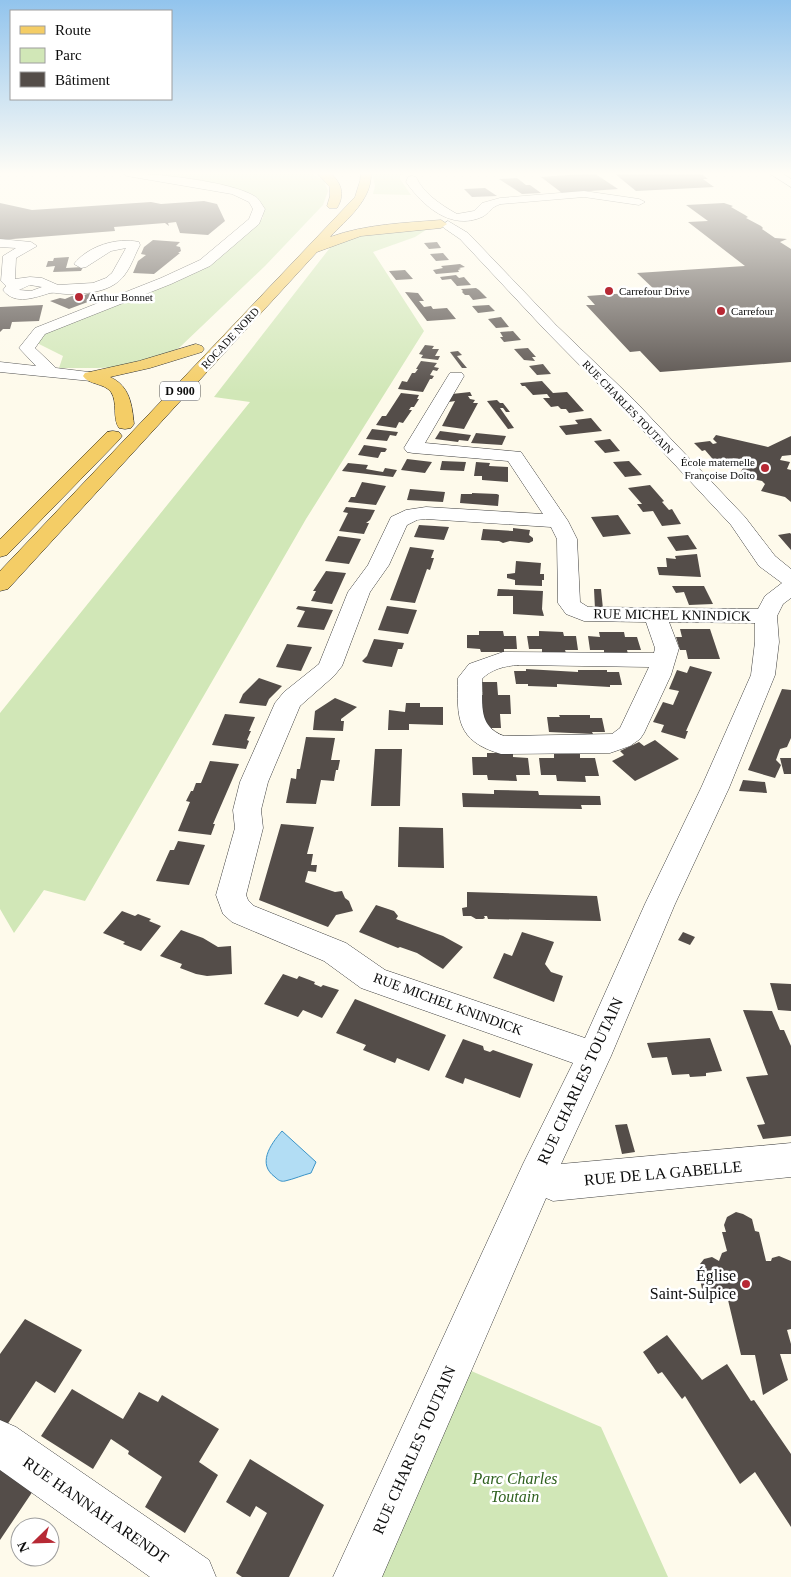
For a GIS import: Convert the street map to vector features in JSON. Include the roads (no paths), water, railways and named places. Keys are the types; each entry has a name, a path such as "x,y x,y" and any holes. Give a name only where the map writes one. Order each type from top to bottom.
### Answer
{"main road":[{"name":"ROCADE NORD","path":"0,584 316,247"},
{"path":"311,252 320,247"},
{"name":"ROCADE NORD","path":"91,376 156,363 199,345 170,376"},
{"path":"91,376 114,386 118,390 124,408 125,424"},
{"path":"0,551 138,411"}],"street":[{"path":"30,247 10,256 8,290 37,281 47,283 51,286 50,288 76,290 102,285 112,281 124,266 133,247"},
{"path":"81,264 110,247"},
{"path":"51,372 27,348 40,331 204,264 224,247"},
{"name":"RUE CHARLES TOUTAIN","path":"474,247 551,328 628,404 738,521 767,561 791,580"},
{"path":"0,367 91,376"},
{"path":"456,376 413,448 514,456 558,522"},
{"name":"RUE MICHEL KNINDICK","path":"594,1056 373,979 335,952 243,914 234,906 231,895 249,828 248,810 254,782 288,703 330,666 359,592 378,565 398,521 404,517 426,513 558,522 567,538 569,603 574,609 584,614 766,616"},
{"path":"766,616 773,601 791,587"},
{"path":"655,615 667,648 659,675 631,733 621,740 610,744 501,745 489,741 478,733 471,723 470,678 478,669 503,659 612,658 662,660"},
{"name":"RUE CHARLES TOUTAIN","path":"357,1577 536,1177 594,1056 660,904 715,788 763,676 767,642 766,616"},
{"name":"RUE DE LA GABELLE","path":"536,1177 553,1183 791,1160"},
{"name":"RUE HANNAH ARENDT","path":"0,1443 192,1577"}],"water":[{"path":"282,1131 316,1162 311,1173 282,1181 270,1172 266,1160 267,1154 273,1142"}],"place":[{"name":"Carrefour Drive","path":"609,291"},
{"name":"Arthur Bonnet","path":"79,297"},
{"name":"Carrefour","path":"721,311"},
{"name":"École maternelle Françoise Dolto","path":"765,468"},
{"name":"Église Saint-Sulpice","path":"746,1284"}],"park label":[{"name":"Parc Charles Toutain","path":"515,1487"}]}
